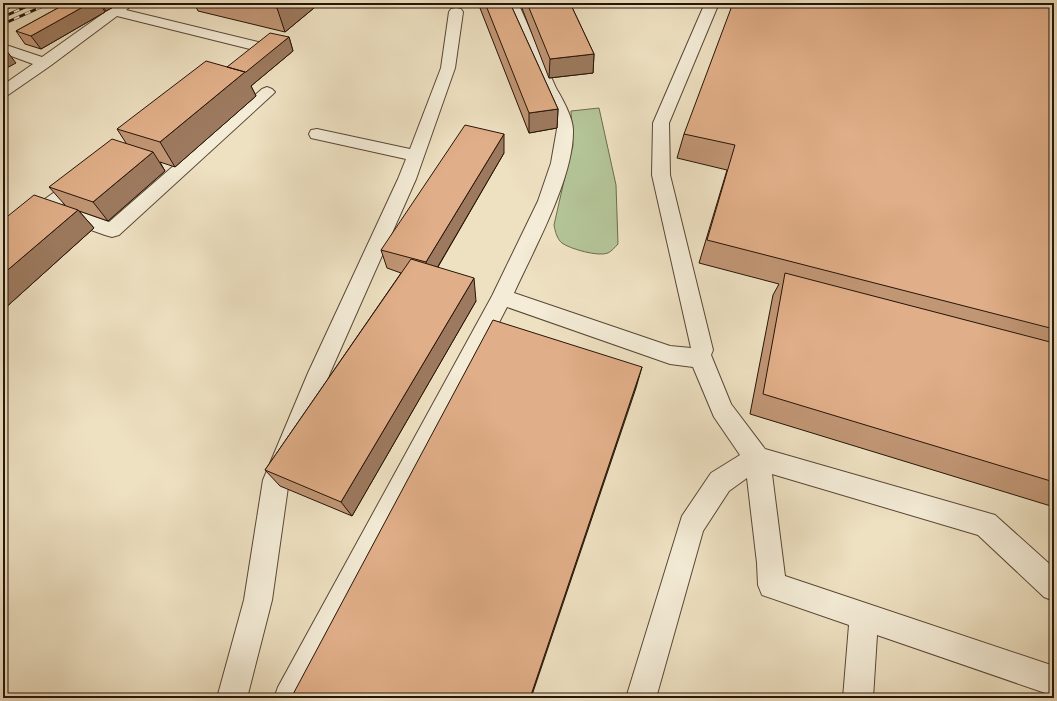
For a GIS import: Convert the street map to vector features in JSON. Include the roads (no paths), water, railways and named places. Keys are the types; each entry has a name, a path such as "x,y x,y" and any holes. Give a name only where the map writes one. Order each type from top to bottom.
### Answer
{"lane":[{"path":"289,698 502,297 547,201 560,163 565,129 555,100 548,88 511,3"},
{"path":"702,350 661,175 661,123 712,3"},
{"path":"3,92 45,63 99,21 120,7 266,48 241,65"},
{"path":"232,698 258,600 276,480 320,373 407,179 448,68 456,12"},
{"path":"3,48 45,63"},
{"path":"47,207 112,230 267,92"},
{"path":"317,134 415,156"},
{"path":"3,239 97,170"},
{"path":"502,297 670,355 701,358 722,410 757,458 771,563 772,585 1054,681"},
{"path":"640,697 691,525 720,482 757,458 986,524 1054,587"},
{"path":"858,698 864,616"}],"railway":[{"path":"3,10 18,3"},
{"path":"3,17 34,3"},
{"path":"3,24 50,3"}]}
